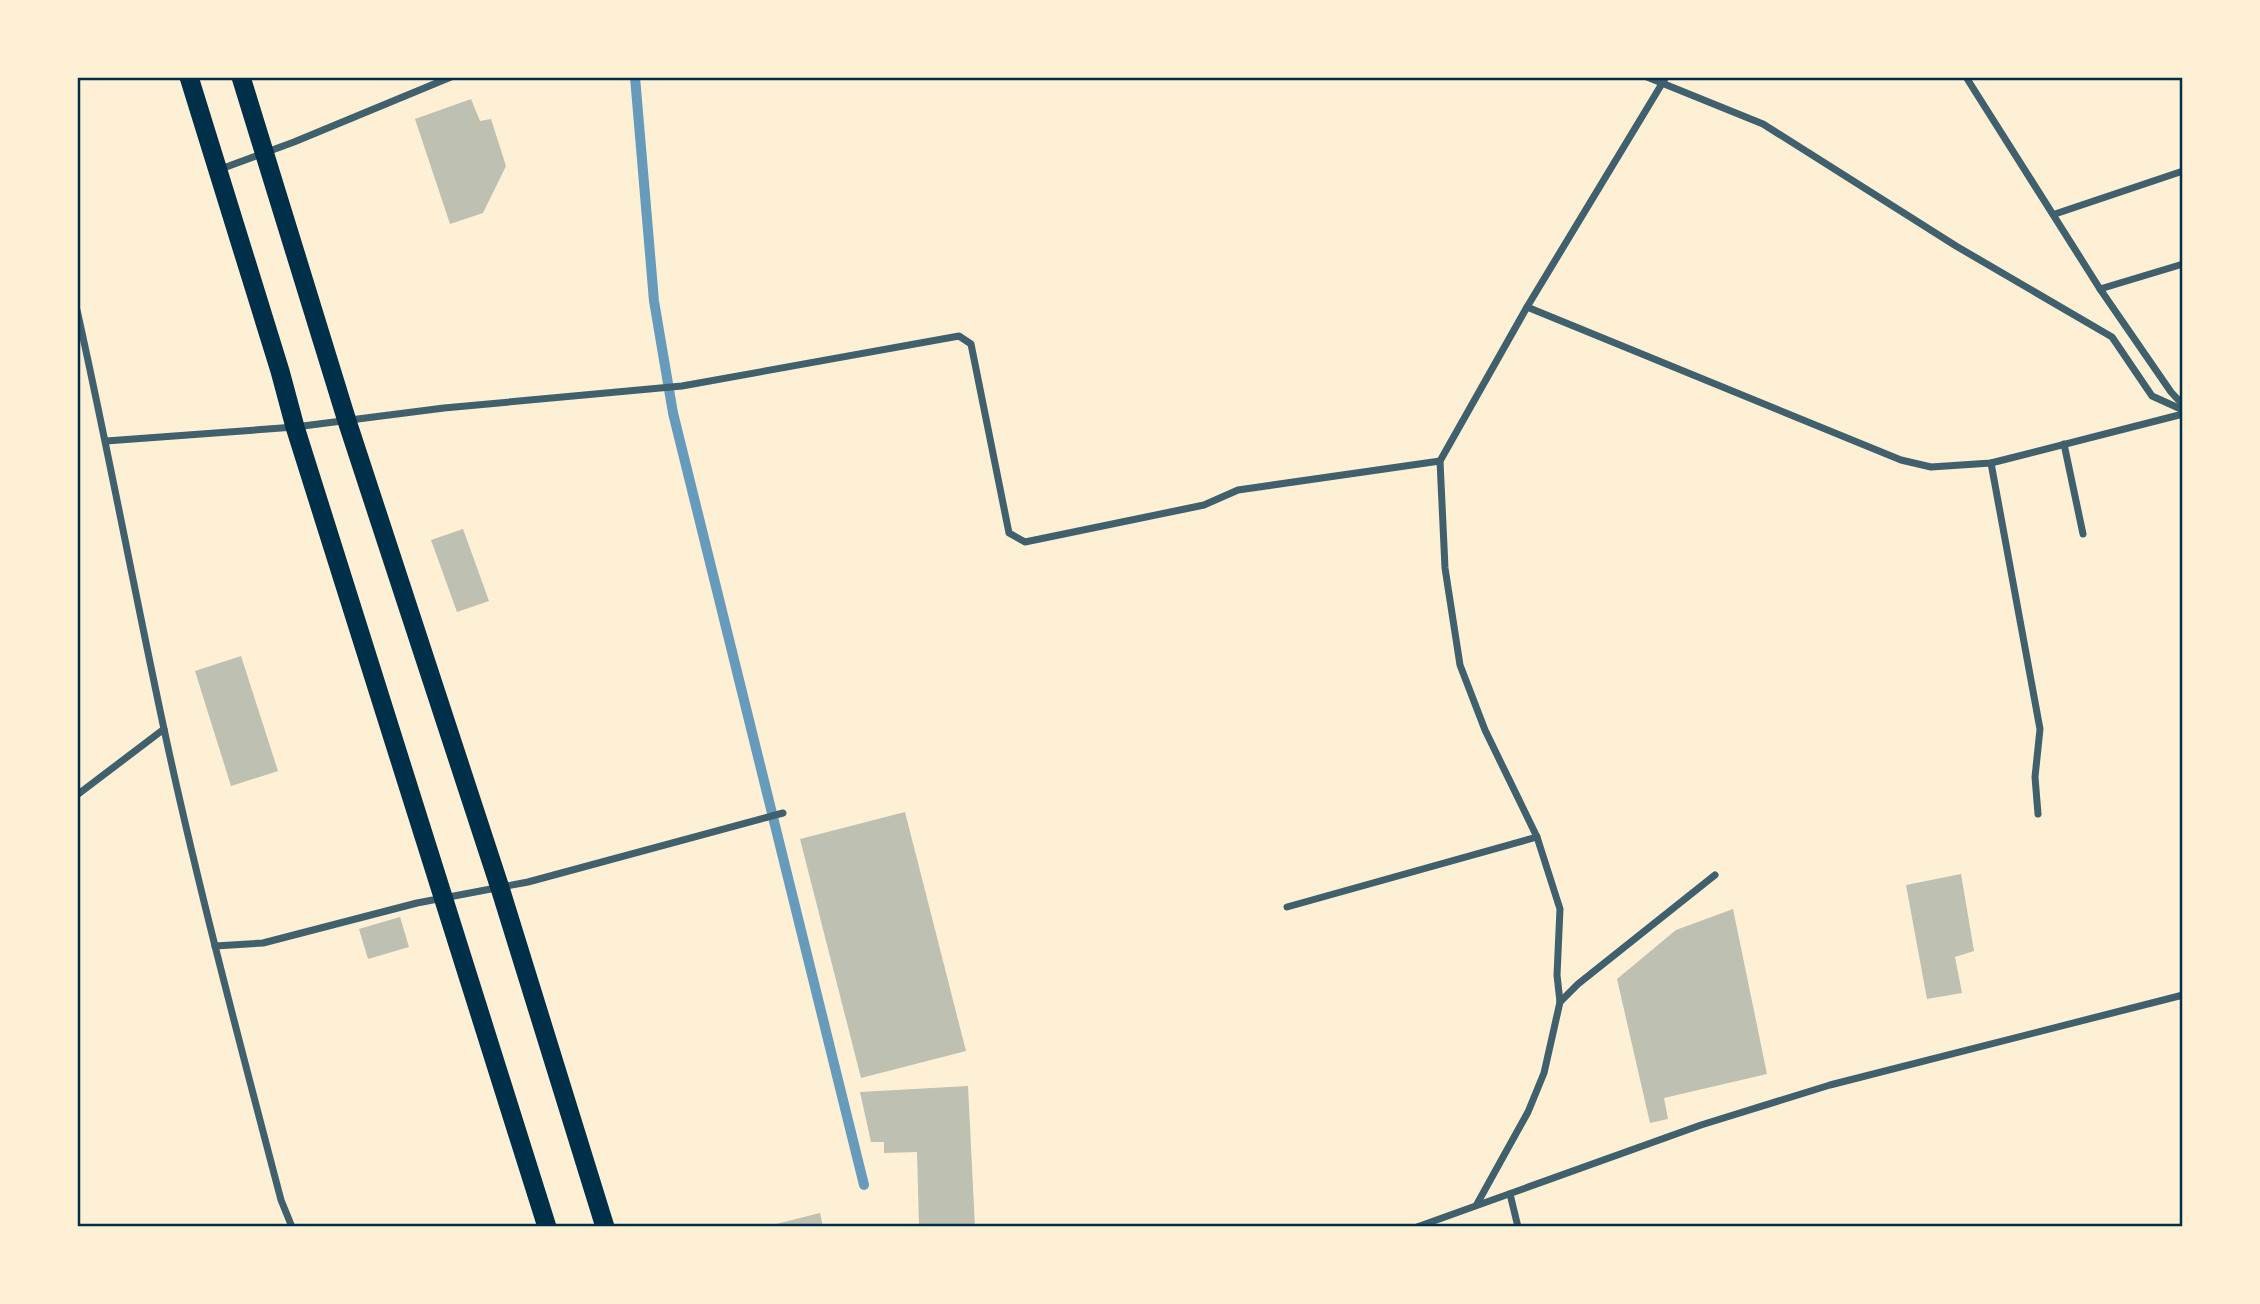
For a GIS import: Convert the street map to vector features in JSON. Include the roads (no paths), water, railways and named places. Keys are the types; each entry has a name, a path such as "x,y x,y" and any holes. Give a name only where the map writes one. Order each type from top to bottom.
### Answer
{"highway":[{"path":"189,77 281,371 295,427 547,1227"},
{"path":"241,77 347,422 500,888 605,1227"}],"street":[{"path":"216,170 452,77"},
{"path":"1647,77 1664,80 1763,124 1956,246 2112,337 2152,396 2183,410"},
{"path":"1966,77 2100,289 2183,410"},
{"path":"1478,1203 1528,1112 1544,1073 1560,1002 1557,975 1560,909 1537,837 1485,730 1460,665 1445,568 1440,461 1527,307 1664,80"},
{"path":"2055,214 2183,171"},
{"path":"2100,289 2183,264"},
{"path":"1527,307 1901,460 1931,467 1991,463 2183,410"},
{"path":"77,310 164,729 215,946 281,1200 292,1227"},
{"path":"106,441 295,427 444,408 682,386 959,336 971,344 1009,533 1025,542 1204,505 1238,490 1440,461"},
{"path":"2064,444 2083,534"},
{"path":"1991,463 2040,729 2035,777 2038,814"},
{"path":"77,795 164,729"},
{"path":"215,946 263,943 417,904 500,888 783,813"},
{"path":"1287,908 1537,837"},
{"path":"1560,1002 1578,984 1715,875"},
{"path":"1417,1227 1701,1125 1830,1085 2183,995"},
{"path":"1510,1194 1518,1227"}],"waterway":[{"path":"635,77 654,301 673,413 864,1185"}]}
